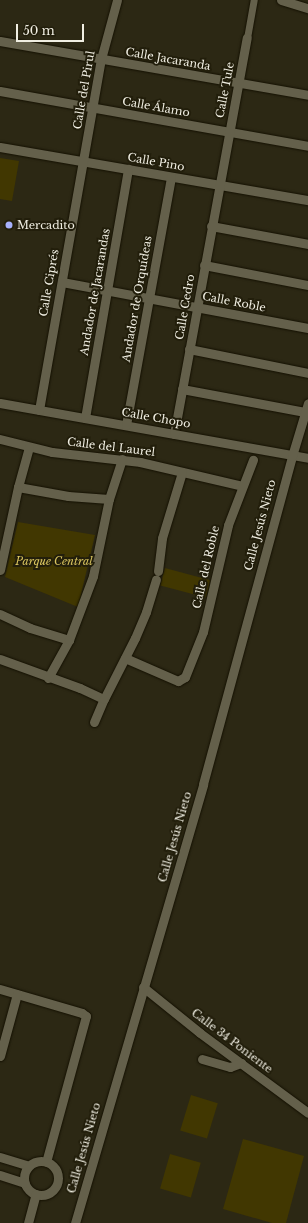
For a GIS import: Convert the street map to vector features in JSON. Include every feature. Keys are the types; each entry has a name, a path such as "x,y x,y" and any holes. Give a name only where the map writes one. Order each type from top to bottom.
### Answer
{"street":[{"name":"Calle del Pirul","path":"83,161 101,59 117,0"},
{"name":"Calle Tule","path":"219,185 254,0"},
{"path":"281,0 308,8"},
{"name":"Calle Jacaranda","path":"0,41 308,95"},
{"name":"Calle Álamo","path":"0,91 308,146"},
{"name":"Calle Pino","path":"0,146 308,200"},
{"name":"Calle Ciprés","path":"39,410 83,161"},
{"name":"Andador de Jacarandas","path":"85,418 128,169"},
{"name":"Andador de Orquídeas","path":"126,425 171,177"},
{"name":"Calle Cedro","path":"174,434 219,185"},
{"path":"211,226 308,244"},
{"path":"204,265 308,285"},
{"name":"Calle Roble","path":"62,282 308,328"},
{"path":"189,349 308,373"},
{"path":"182,390 307,408"},
{"name":"Calle Chopo","path":"0,403 308,458"},
{"name":"Calle Jesús Nieto","path":"75,1223 203,784 292,456 307,408"},
{"name":"Calle del Laurel","path":"0,439 29,447 77,456 122,459 242,486"},
{"path":"0,570 18,487 29,447"},
{"path":"48,678 69,640 94,576 109,499 122,459"},
{"name":"Calle del Roble","path":"125,658 178,681 186,677 203,632 228,525 253,460"},
{"path":"94,722 146,612 157,575 162,538 182,472"},
{"path":"18,487 68,496 109,499"},
{"path":"0,614 30,628 69,640"},
{"path":"0,659 48,678 80,688 104,699"},
{"name":"Calle 34 Poniente","path":"143,987 200,1033 308,1113"},
{"path":"0,989 86,1016 46,1162"},
{"path":"0,1056 17,994"},
{"path":"202,1059 230,1067 241,1063"},
{"path":"0,1157 29,1166"},
{"path":"38,1161 46,1162 53,1166 56,1170 58,1181 52,1190 47,1193 36,1194 29,1190 25,1183 25,1174 29,1166 38,1161"},
{"path":"0,1176 25,1183"},
{"path":"28,1223 36,1194"}],"green space":[{"path":"0,158 19,161 12,201 0,199"},
{"name":"Parque Central","path":"18,522 95,535 78,607 5,577"},
{"path":"165,568 210,580 206,598 160,585"},
{"path":"191,1095 218,1103 207,1139 180,1130"},
{"path":"243,1139 304,1156 286,1223 272,1223 223,1209"},
{"path":"170,1154 201,1163 191,1197 160,1189"}],"place":[{"name":"Mercadito","path":"9,225"}]}
